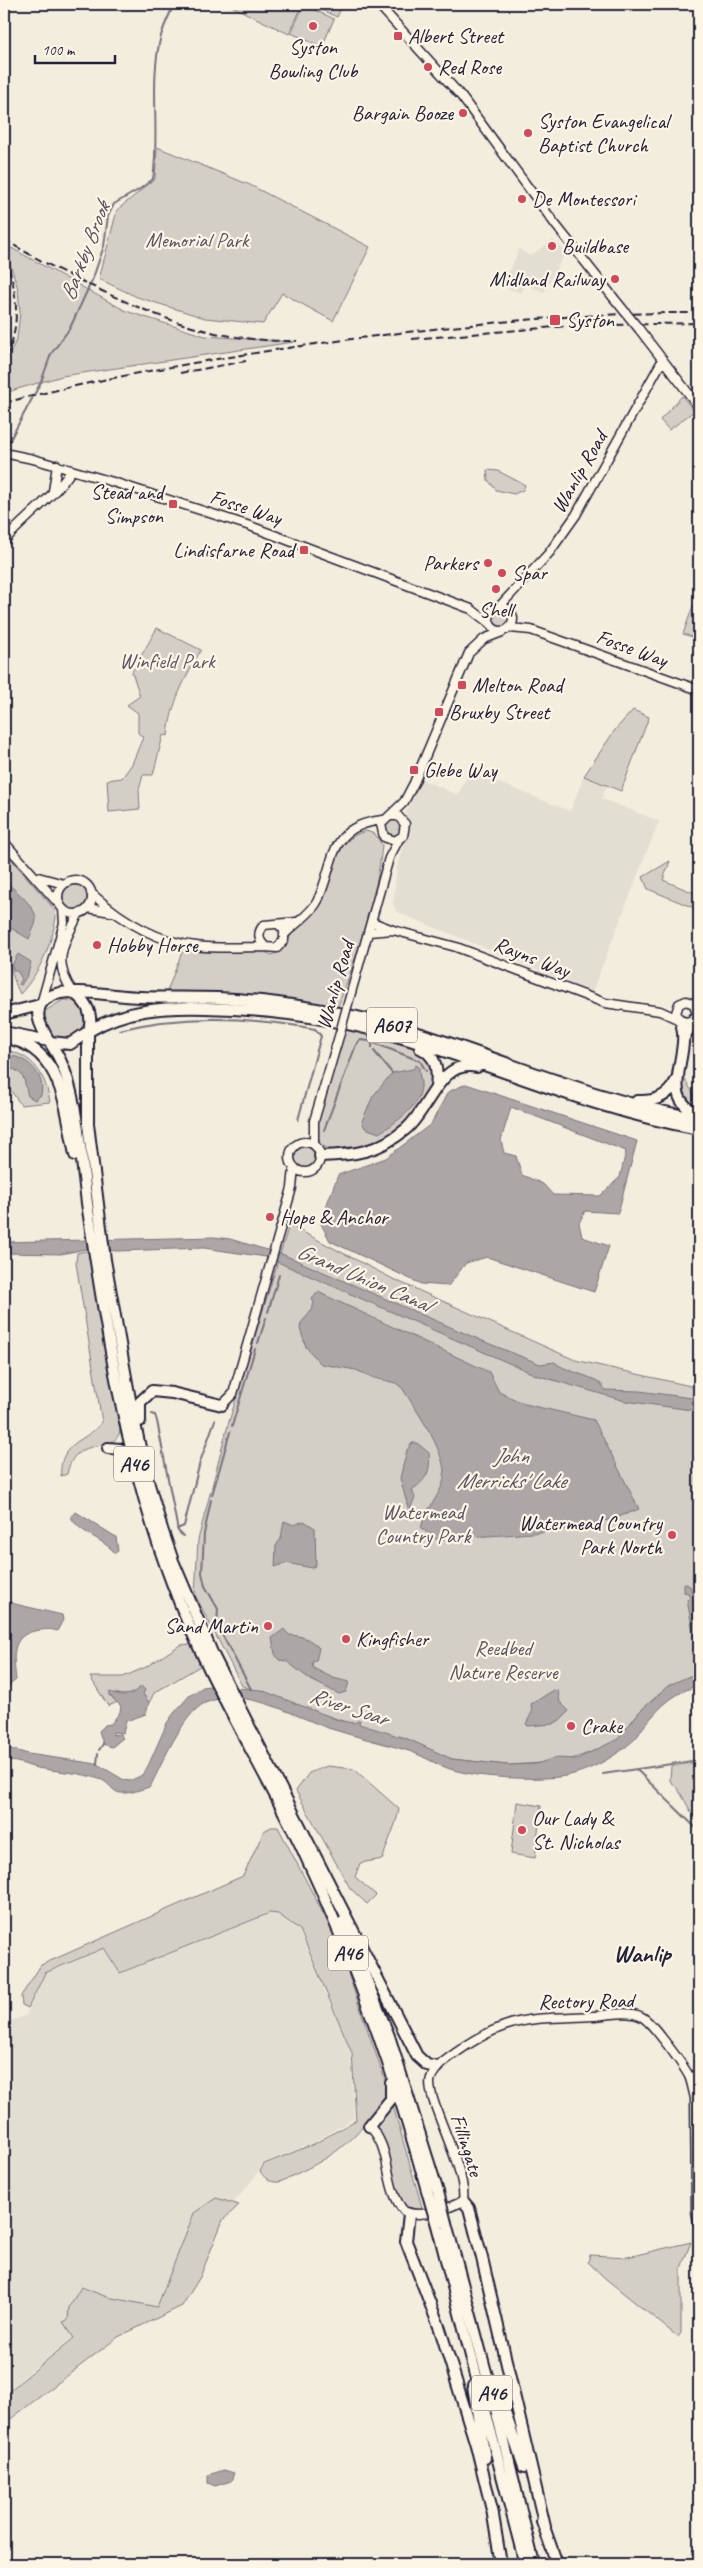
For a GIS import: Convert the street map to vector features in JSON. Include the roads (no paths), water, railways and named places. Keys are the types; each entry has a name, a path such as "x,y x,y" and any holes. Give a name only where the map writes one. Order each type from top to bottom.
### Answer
{"highway":[{"path":"4,1014 40,1004 53,994 74,992 84,1001 89,1011 88,1032 70,1044 50,1042 4,1032"},
{"name":"A607","path":"74,992 122,997 246,999 334,1012 397,1026 448,1042 561,1083 699,1119"},
{"path":"40,1004 39,1023 50,1042"},
{"name":"A607","path":"88,1032 109,1020 144,1010 245,1009 332,1021 402,1038 620,1110 699,1129"},
{"path":"694,1019 684,1038 678,1078 678,1099 687,1109 699,1114"},
{"path":"680,1020 684,1038"},
{"name":"A46","path":"88,1032 88,1124 97,1232 125,1424 134,1464 167,1570 242,1722 350,1956 433,2193"},
{"path":"4,1038 32,1047 54,1070 60,1085 87,1202"},
{"path":"402,1038 430,1054 436,1066 436,1087"},
{"name":"A46","path":"50,1042 65,1071 70,1088 87,1202 97,1232"},
{"path":"320,1156 369,1152 407,1129 423,1111 436,1087 450,1072 464,1066 507,1074"},
{"path":"615,1098 649,1101 659,1099 672,1089 678,1078"},
{"name":"A46","path":"101,1260 145,1471 173,1561 209,1657"},
{"path":"145,1471 138,1410 146,1395 152,1391 159,1391 222,1405"},
{"path":"125,1424 121,1438 108,1448 120,1449 134,1464"},
{"name":"A46","path":"242,1722 316,1854 389,2036 442,2226 462,2321 525,2564"},
{"path":"316,1854 417,2056 427,2066 437,2067"},
{"path":"367,2002 373,2029 393,2088 391,2099 369,2126"},
{"path":"463,2201 469,2208 482,2258 545,2527"},
{"path":"409,2214 406,2227 406,2241 440,2329 476,2445 493,2514"},
{"name":"A46","path":"442,2226 466,2295 534,2564"},
{"path":"466,2295 558,2564"},
{"path":"462,2321 501,2564"}],"street":[{"path":"378,4 462,96 555,224 699,407"},
{"name":"Wanlip Road","path":"496,608 549,553 576,515 662,361"},
{"name":"Fosse Way","path":"5,454 57,465 270,533 471,609"},
{"path":"52,493 57,465"},
{"path":"4,542 72,470"},
{"path":"361,826 381,833 387,840 399,839 406,829 402,819 404,802 421,768 469,653 484,639 510,628 513,592"},
{"path":"471,609 496,608 512,615"},
{"path":"484,639 489,624 489,616 496,608"},
{"path":"471,609 493,629 502,632"},
{"name":"Fosse Way","path":"512,615 524,628"},
{"name":"Fosse Way","path":"510,628 524,628 699,690"},
{"path":"381,833 387,818 404,802"},
{"path":"245,947 259,935 264,925 296,922 304,918 317,902 334,851 352,829 387,818 402,819"},
{"name":"Wanlip Road","path":"296,1145 303,1140 314,1121 389,858 399,839"},
{"name":"Wanlip Road","path":"387,840 389,858"},
{"path":"4,842 62,907 74,914 88,908 113,912"},
{"path":"36,877 64,884 72,881 82,882 91,893 113,912 137,927 194,946 276,948 281,945 285,934 296,922"},
{"path":"40,1004 64,923 62,907 58,896 64,884"},
{"path":"88,908 91,893"},
{"path":"74,992 63,979 60,969 66,940 79,913"},
{"name":"Rayns Way","path":"372,922 456,947 605,1003 660,1010 680,1020"},
{"path":"278,924 285,934"},
{"name":"Rayns Way","path":"369,932 394,930"},
{"path":"259,935 262,944 266,947"},
{"path":"686,1001 694,1004 697,1011 694,1019 688,1022 680,1020 676,1013 680,1004 686,1001"},
{"name":"Rayns Way","path":"660,1010 680,1004"},
{"name":"Wanlip Road","path":"314,1121 314,1144"},
{"path":"222,1405 233,1394 276,1248 292,1188 294,1168 290,1155 296,1145 303,1142 314,1144 320,1156 318,1166 306,1172 292,1188"},
{"path":"294,1168 306,1172"},
{"name":"Rectory Road","path":"437,2067 477,2038 507,2024 538,2018 624,2014 643,2017 688,2075 692,2086 695,2098 696,2211 699,2227"},
{"name":"Fillingate","path":"409,2214 420,2215 463,2201 462,2180 451,2143 429,2089 430,2079 437,2067"},
{"path":"369,2126 378,2136 382,2146 395,2198 404,2211 409,2214"}],"water":[{"path":"4,880 28,903 35,914 36,922 29,939 4,924"},
{"path":"18,954 31,962 28,974 21,985 19,984 22,979 18,972 13,970 12,965"},
{"path":"4,1055 19,1058 37,1073 42,1087 41,1095 35,1100 28,1096 20,1073 4,1067"},
{"path":"416,1065 419,1067 421,1087 420,1094 411,1108 399,1120 379,1133 365,1128 362,1121 373,1096 392,1073 413,1069"},
{"path":"466,1084 637,1141 618,1213 585,1211 579,1223 582,1237 609,1246 594,1292 487,1257 466,1263 448,1286 421,1284 330,1241 320,1222 338,1175 386,1158 431,1124 448,1092","holes":["511,1107 626,1151 620,1177 600,1196 553,1195 543,1184 522,1175 516,1156 504,1153 501,1140"]},
{"path":"214,1237 230,1239 284,1255 540,1364 555,1362 562,1367 597,1381 605,1390 639,1391 699,1399 699,1411 625,1401 536,1375 266,1257 204,1248 117,1251 86,1249 61,1254 4,1253 4,1242"},
{"name":"John Merricks' Lake","path":"318,1292 489,1372 499,1392 525,1404 594,1420 639,1509 615,1518 565,1529 436,1539 421,1528 425,1516 443,1483 442,1460 431,1434 403,1389 396,1383 374,1378 356,1370 321,1364 306,1347 300,1329 301,1323 312,1310 314,1303 312,1299"},
{"path":"412,1443 417,1443 429,1453 429,1465 427,1474 412,1490 415,1498 409,1511 400,1478 407,1450"},
{"path":"76,1512 116,1537 118,1551 115,1553 104,1543 78,1526 71,1516"},
{"path":"284,1521 294,1525 304,1521 315,1528 316,1565 312,1568 286,1563 275,1567 276,1546 281,1538"},
{"path":"684,1583 690,1586 699,1615 699,1638 694,1637 687,1600 690,1598 688,1593 684,1592"},
{"path":"4,1599 15,1604 62,1615 63,1620 57,1631 48,1629 34,1631 20,1638 14,1657 16,1680 4,1689"},
{"path":"284,1629 289,1635 306,1638 319,1648 316,1661 312,1662 313,1668 333,1678 349,1682 346,1692 339,1694 311,1680 286,1661 279,1660 275,1654 272,1638"},
{"path":"699,1672 699,1685 683,1691 663,1705 627,1746 600,1764 559,1777 504,1778 462,1772 445,1767 412,1752 328,1728 268,1704 236,1698 220,1699 205,1703 197,1709 189,1717 173,1741 150,1787 136,1791 120,1793 104,1781 94,1777 37,1768 17,1762 4,1762 4,1747 28,1754 97,1764 124,1780 130,1781 142,1775 148,1766 167,1723 174,1713 190,1695 203,1687 209,1686 261,1690 341,1721 354,1723 360,1720 359,1724 408,1739 452,1759 507,1765 536,1764 555,1758 577,1759 618,1739 639,1712 669,1685"},
{"path":"141,1686 145,1690 143,1694 149,1703 146,1714 126,1721 123,1733 114,1732 113,1735 120,1734 123,1738 112,1747 103,1744 99,1731 105,1725 111,1724 120,1712 121,1706 109,1695 110,1692 127,1695"},
{"path":"554,1690 558,1691 560,1702 569,1711 553,1724 528,1726 526,1724 532,1712 531,1704"},
{"path":"224,2470 234,2473 231,2481 215,2486 208,2483 208,2475"}],"waterway":[{"name":"Barkby Brook","path":"4,451 41,382 51,354 70,328 93,278 104,246 108,216 114,204 153,179 156,144 155,88 157,52 162,32 174,4"},
{"path":"119,1030 168,1021 192,1019 242,1020 315,1029 321,1036 298,1120"},
{"path":"324,1130 356,1045 360,1040 369,1041 420,1061 426,1071"},
{"path":"374,1051 392,1073"},
{"path":"268,1312 279,1275"},
{"path":"258,1343 266,1318"},
{"path":"232,1426 255,1349"},
{"path":"152,1414 155,1415 157,1421 178,1531 183,1536"},
{"path":"177,1529 184,1526 200,1462 215,1420"},
{"path":"212,1495 230,1432"},
{"path":"211,1500 204,1534 202,1573 205,1586 218,1609 217,1625 251,1689"},
{"path":"99,1750 103,1744"},
{"path":"97,1764 98,1754"},
{"path":"603,1774 699,1760"},
{"path":"637,1770 699,1831"}],"railway":[{"path":"4,239 40,260 102,291 173,321 220,334 244,338 297,341"},
{"path":"4,256 13,283 16,310 13,336 4,363"},
{"path":"4,403 79,385 193,363 357,338 552,318 650,313 699,313"},
{"path":"412,339 567,326 699,323"},
{"path":"180,373 246,361"}],"place":[{"name":"Syston Bowling Club","path":"313,26"},
{"name":"Albert Street","path":"398,36"},
{"name":"Red Rose","path":"428,67"},
{"name":"Bargain Booze","path":"463,113"},
{"name":"Syston Evangelical Baptist Church","path":"528,133"},
{"name":"De Montessori","path":"522,199"},
{"name":"Buildbase","path":"552,246"},
{"name":"Midland Railway","path":"615,279"},
{"name":"Syston","path":"555,320"},
{"name":"Stead and Simpson","path":"173,504"},
{"name":"Lindisfarne Road","path":"304,550"},
{"name":"Parkers","path":"488,563"},
{"name":"Spar","path":"502,573"},
{"name":"Shell","path":"496,589"},
{"name":"Melton Road","path":"462,685"},
{"name":"Bruxby Street","path":"439,712"},
{"name":"Glebe Way","path":"414,770"},
{"name":"Hobby Horse","path":"97,945"},
{"name":"Hope & Anchor","path":"270,1217"},
{"name":"Watermead Country Park North","path":"672,1535"},
{"name":"Sand Martin","path":"268,1626"},
{"name":"Kingfisher","path":"346,1639"},
{"name":"Crake","path":"571,1726"},
{"name":"Our Lady & St. Nicholas","path":"522,1830"}],"district":[{"name":"Wanlip","path":"642,1954"}],"park label":[{"name":"Memorial Park","path":"197,240"},
{"name":"Winfield Park","path":"167,661"},
{"name":"Watermead Country Park","path":"423,1524"},
{"name":"Reedbed Nature Reserve","path":"503,1660"}],"water label":[{"name":"Grand Union Canal","path":"364,1277"},
{"name":"River Soar","path":"349,1706"}]}
